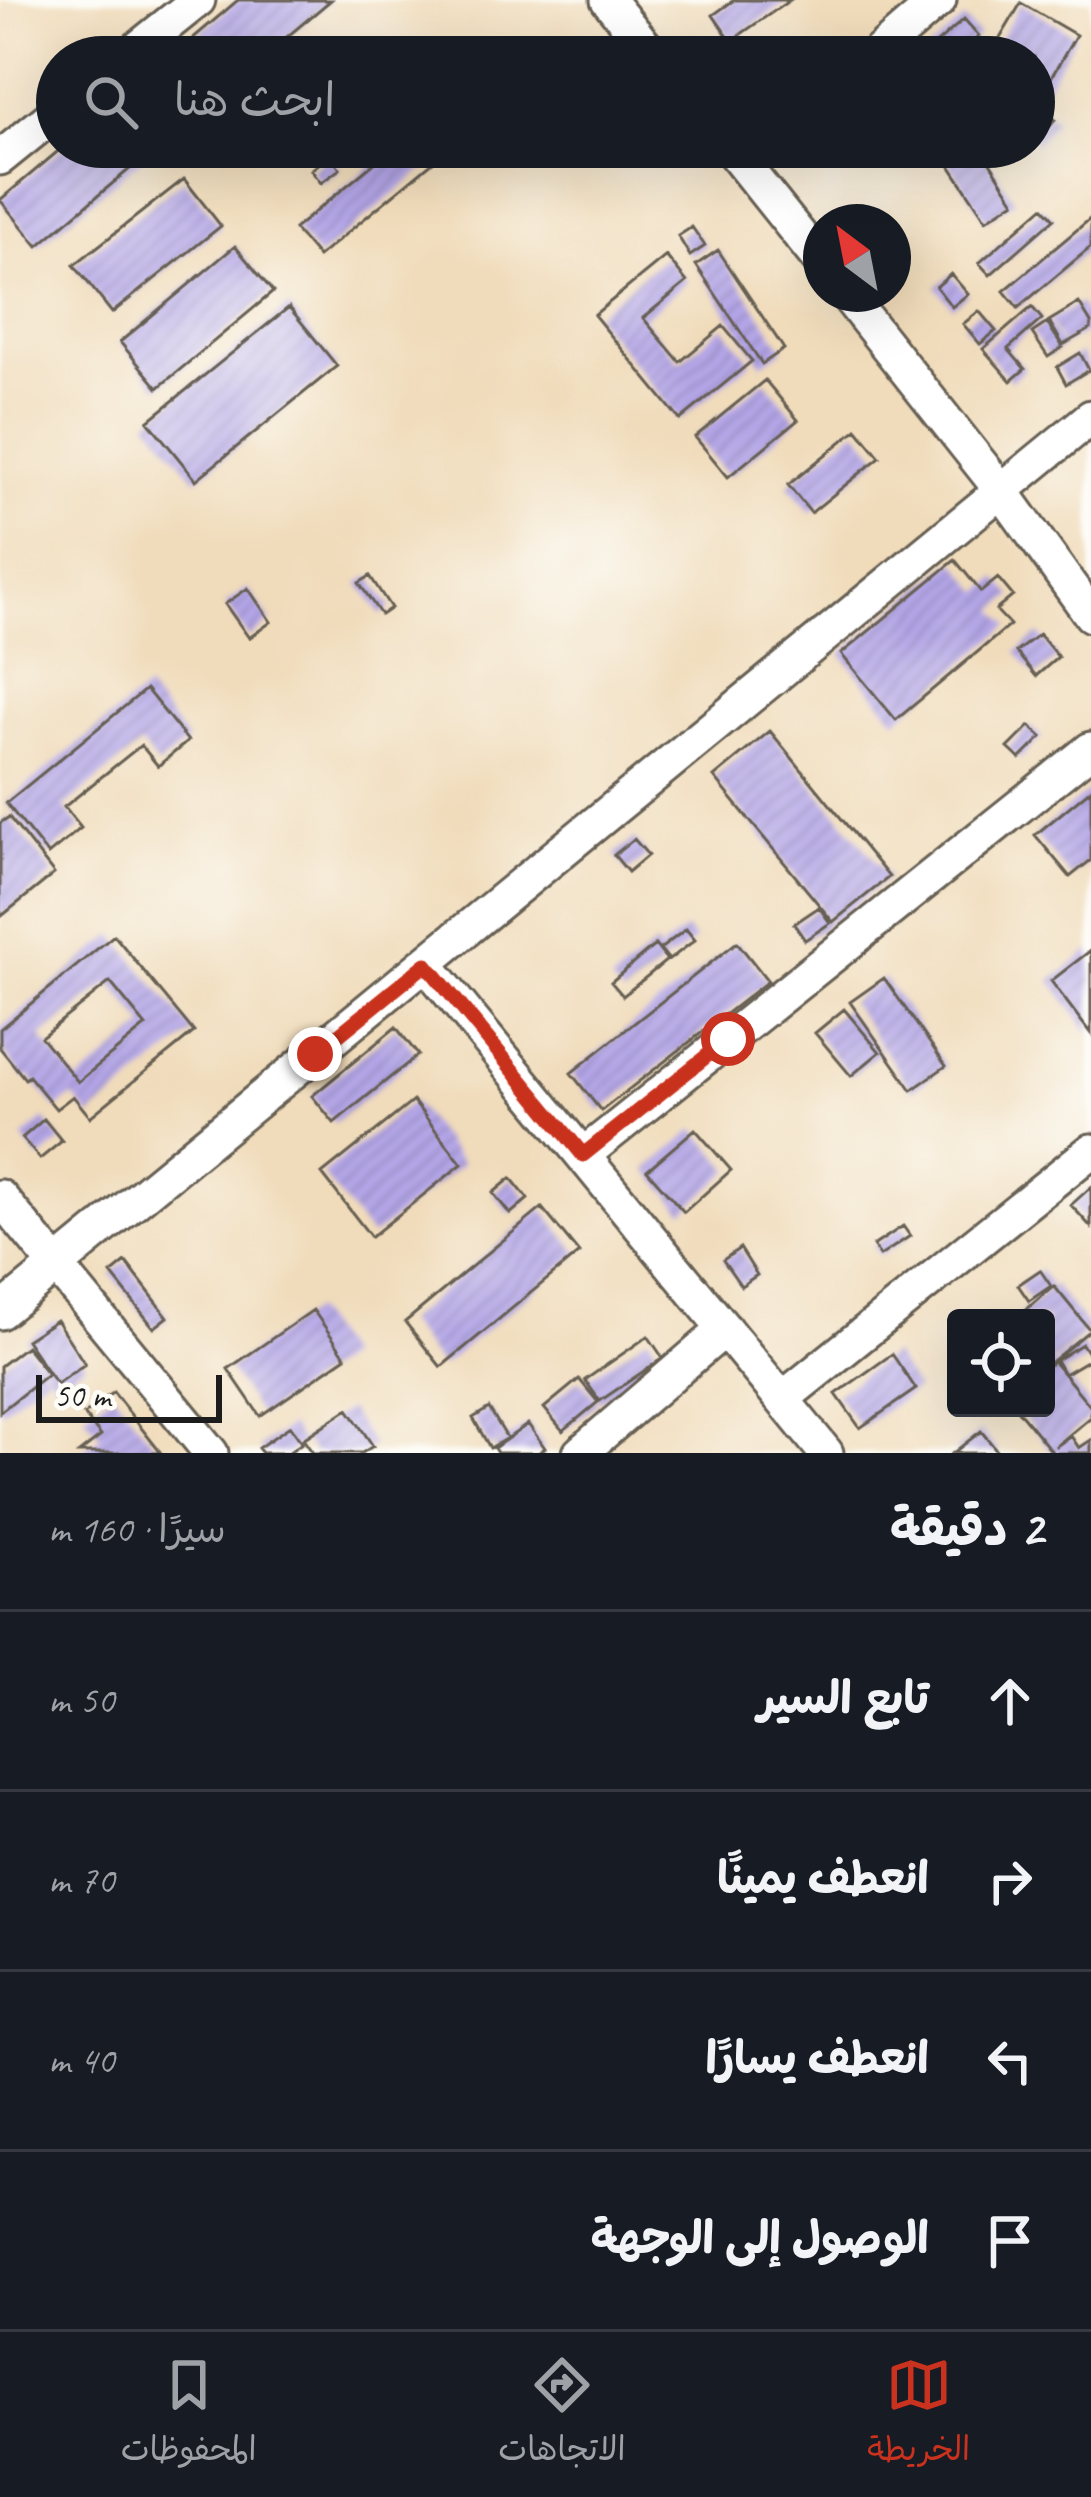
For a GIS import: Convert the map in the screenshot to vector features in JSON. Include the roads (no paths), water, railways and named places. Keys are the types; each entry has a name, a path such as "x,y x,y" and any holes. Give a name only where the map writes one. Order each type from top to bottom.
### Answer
{"street":[{"path":"153,36 198,0"},
{"path":"897,36 939,0"},
{"path":"620,5 640,36"},
{"path":"0,158 36,129"},
{"path":"757,168 803,236"},
{"path":"860,312 1001,490 1091,615"},
{"path":"0,1312 1091,417"},
{"path":"583,1155 1091,749"},
{"path":"426,964 826,1453"},
{"path":"782,1399 1091,1151"},
{"path":"0,1197 211,1453"},
{"path":"580,1453 725,1329"}]}
